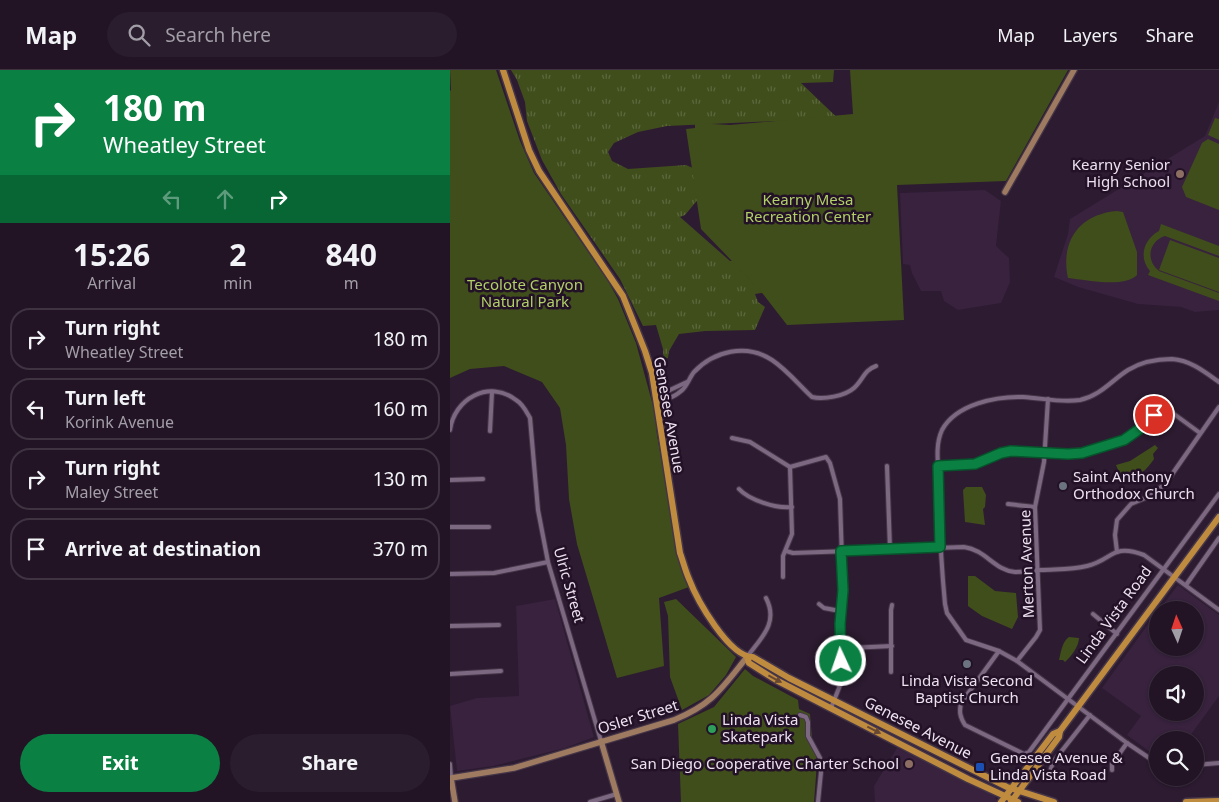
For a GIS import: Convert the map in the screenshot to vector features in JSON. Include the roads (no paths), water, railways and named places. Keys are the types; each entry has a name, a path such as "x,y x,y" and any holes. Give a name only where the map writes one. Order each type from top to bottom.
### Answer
{"main road":[{"name":"Genesee Avenue","path":"503,70 529,150 539,171 623,296 645,351 652,373 680,553 689,580 720,633 734,648 747,657 753,657 789,678 1011,789 1054,802"},
{"name":"Linda Vista Road","path":"1014,801 1059,737 1060,731 1078,706 1219,517"},
{"name":"Genesee Avenue","path":"747,657 748,664 757,669 1003,799 1014,801"},
{"name":"Linda Vista Road","path":"1003,799 1053,734 1060,731"},
{"path":"1186,802 1219,801"}],"street":[{"path":"1005,192 1074,70"},
{"path":"655,397 665,400 675,395 684,389 687,382 699,368 713,357 728,352 745,351 761,354 772,360 812,397 819,399 849,392 868,369 876,366"},
{"path":"1149,758 1127,744 1017,661 998,651 966,640 947,613 940,547 938,448 940,436 955,415 974,406 1011,397 1067,401 1082,400 1104,389 1128,370 1154,360 1173,359 1186,362 1199,368 1219,382"},
{"path":"450,430 454,413 461,404 470,397 492,392 490,431"},
{"name":"Ulric Street","path":"492,392 504,393 516,399 530,418 538,510 548,562 619,802"},
{"name":"Merton Avenue","path":"1017,661 1036,638 1040,630 1035,507 1045,453 1048,399"},
{"path":"1117,552 1114,535 1117,520 1132,504 1150,496 1166,482 1219,407"},
{"path":"938,466 975,464 1001,453 1011,451 1082,453 1114,444 1132,435 1157,413 1167,412 1174,414 1200,433"},
{"path":"732,438 750,442 790,467 826,457 830,463 840,498 843,590 840,611 842,674 831,708"},
{"path":"887,466 890,549"},
{"path":"783,577 782,556 786,551 792,534 790,467"},
{"path":"450,480 483,479"},
{"path":"739,489 745,496 776,506 792,507"},
{"name":"Linda Vista Road","path":"998,651 962,703 960,710 961,718 965,725 1024,754 1031,751 1219,494"},
{"path":"1008,504 1035,507"},
{"path":"450,527 489,527"},
{"path":"1186,585 1219,538"},
{"path":"786,551 793,553 940,547 970,548 979,551 1002,568 1014,572 1090,566 1117,552 1128,550 1144,555 1219,610"},
{"path":"450,574 494,573 548,562"},
{"name":"Osler Street","path":"451,778 514,768 674,720 701,708 716,696 763,637 770,618 769,605 766,598"},
{"path":"818,604 824,608 840,611"},
{"path":"891,672 892,605"},
{"path":"1093,614 1117,634"},
{"path":"450,626 499,624"},
{"path":"828,649 892,646"},
{"path":"450,674 501,671"},
{"path":"800,715 804,716 808,722 808,736 820,758 821,772 818,802"},
{"path":"1050,772 1053,762 1090,715"},
{"path":"1112,770 1112,764 1127,744"},
{"path":"1204,764 1219,763"},
{"path":"450,764 455,802"},
{"path":"590,802 617,794"}],"place":[{"name":"Kearny Senior High School","path":"1180,174"},
{"name":"Saint Anthony Orthodox Church","path":"1063,486"},
{"name":"Linda Vista Second Baptist Church","path":"967,664"},
{"name":"Linda Vista Skatepark","path":"712,729"},
{"name":"San Diego Cooperative Charter School","path":"909,764"},
{"name":"Genesee Avenue & Linda Vista Road","path":"980,767"}],"park label":[{"name":"Kearny Mesa Recreation Center","path":"808,208"},
{"name":"Tecolote Canyon Natural Park","path":"525,294"}]}
